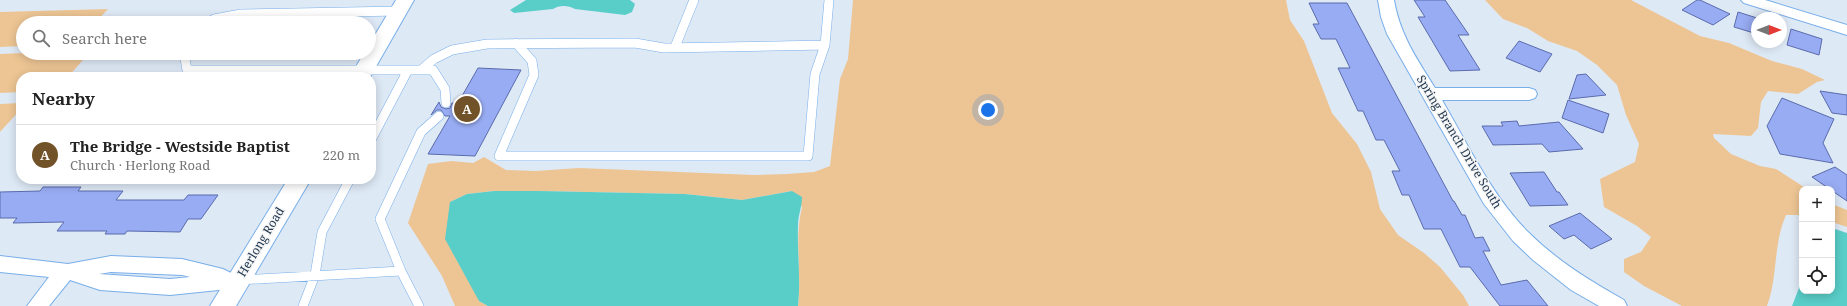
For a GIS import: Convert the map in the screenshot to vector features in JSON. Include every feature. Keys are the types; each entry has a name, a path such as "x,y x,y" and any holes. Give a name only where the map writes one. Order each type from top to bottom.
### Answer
{"street":[{"name":"Spring Branch Drive South","path":"1386,0 1389,17 1395,34 1491,199 1520,236 1540,255 1578,284 1617,306"},
{"path":"1749,0 1847,30"},
{"path":"376,50 402,5"},
{"path":"363,72 370,60"},
{"path":"1430,94 1529,94"},
{"name":"Herlong Road","path":"223,306 297,184"},
{"path":"0,264 66,272 100,282 170,287 238,280"},
{"path":"37,306 66,272"}],"lane":[{"path":"675,48 694,0"},
{"path":"516,43 532,61 534,75 499,156 808,156 815,74 825,45 829,0"},
{"path":"230,16 241,14 402,5"},
{"path":"421,70 434,59 452,50 487,44 635,42 649,46 675,48 825,45"},
{"path":"185,60 187,70 304,68 343,72"},
{"path":"376,131 408,70"},
{"path":"376,73 408,70 433,70 443,84 447,96 446,103"},
{"path":"419,306 401,271 380,219 421,132 439,116"},
{"path":"303,306 315,275 322,232 347,184"},
{"path":"238,280 401,271"}],"shaded area":[{"path":"526,0 630,0 635,4 632,12 625,15 575,9 564,6 553,9 514,13 510,10"},
{"path":"853,0 1286,0 1290,20 1304,41 1332,113 1357,144 1371,172 1380,209 1398,235 1424,253 1440,267 1463,295 1469,306 798,306 798,244 802,207 792,191 742,200 685,194 494,191 467,194 450,202 479,301 488,306 455,306 442,276 408,223 428,164 451,161 473,163 484,157 506,170 536,171 579,168 754,175 814,172 830,166 840,79 848,59"},
{"path":"1485,0 1631,0 1700,36 1729,43 1772,61 1802,69 1825,80 1817,82 1798,94 1768,91 1761,102 1758,128 1751,136 1713,134 1714,138 1731,154 1760,166 1776,169 1802,186 1799,186 1799,215 1786,215 1782,226 1777,249 1773,284 1767,306 1682,306 1644,286 1624,272 1624,259 1641,252 1651,237 1637,226 1604,207 1600,179 1635,162 1639,144 1626,115 1617,85 1597,65 1577,51 1548,41 1527,28 1503,19"},
{"path":"108,9 102,16 16,16 16,46 0,47 0,12"},
{"path":"16,53 16,60 83,60 72,72 16,72 16,92 0,93 0,54"},
{"path":"16,103 16,114 0,132 0,104"},
{"path":"494,191 685,194 742,200 792,191 802,197 798,225 798,306 488,306 479,301 445,239 450,202 467,194"},
{"path":"1835,205 1847,210 1847,227 1835,223"},
{"path":"1835,229 1847,233 1847,306 1792,306 1799,288 1799,294 1835,294"}],"building":[{"path":"1414,0 1445,0 1469,35 1458,35 1480,70 1450,71 1418,17 1425,17"},
{"path":"1697,0 1730,14 1713,25 1682,10"},
{"path":"1309,3 1347,3 1453,201 1462,215 1465,215 1475,238 1483,237 1490,251 1483,251 1501,285 1527,280 1548,306 1500,306 1470,267 1460,267 1441,229 1424,229 1409,195 1402,195 1392,171 1400,171 1384,140 1376,140 1363,111 1358,111 1338,68 1350,68 1336,39 1321,39 1313,24 1319,24"},
{"path":"1738,12 1751,16 1751,32 1734,27"},
{"path":"1791,29 1822,39 1819,55 1787,45"},
{"path":"1519,41 1552,54 1540,72 1506,58"},
{"path":"478,68 521,70 475,156 428,154 450,116 445,116 441,110 437,110 431,115 439,102 441,107 446,109 450,108 452,103 458,103"},
{"path":"1586,74 1606,95 1569,99 1577,75"},
{"path":"1820,91 1847,95 1847,115 1832,113"},
{"path":"1782,98 1834,119 1823,143 1833,163 1780,154 1767,126"},
{"path":"1568,100 1609,114 1603,133 1562,118"},
{"path":"1517,121 1519,126 1559,122 1583,149 1549,152 1542,144 1493,145 1482,126 1503,126 1501,122"},
{"path":"1835,167 1847,175 1847,201 1835,193 1835,186 1825,186 1812,177"},
{"path":"1544,172 1557,192 1559,192 1568,205 1530,206 1510,173"},
{"path":"43,187 81,187 78,191 123,191 116,200 184,200 188,195 218,195 201,219 188,219 180,232 127,231 125,234 105,234 107,231 57,231 64,222 13,223 17,218 0,218 0,192 40,191"},
{"path":"1580,213 1612,239 1591,249 1574,235 1564,239 1549,226"}],"place":[{"name":"The Bridge - Westside Baptist","path":"467,109"}]}
